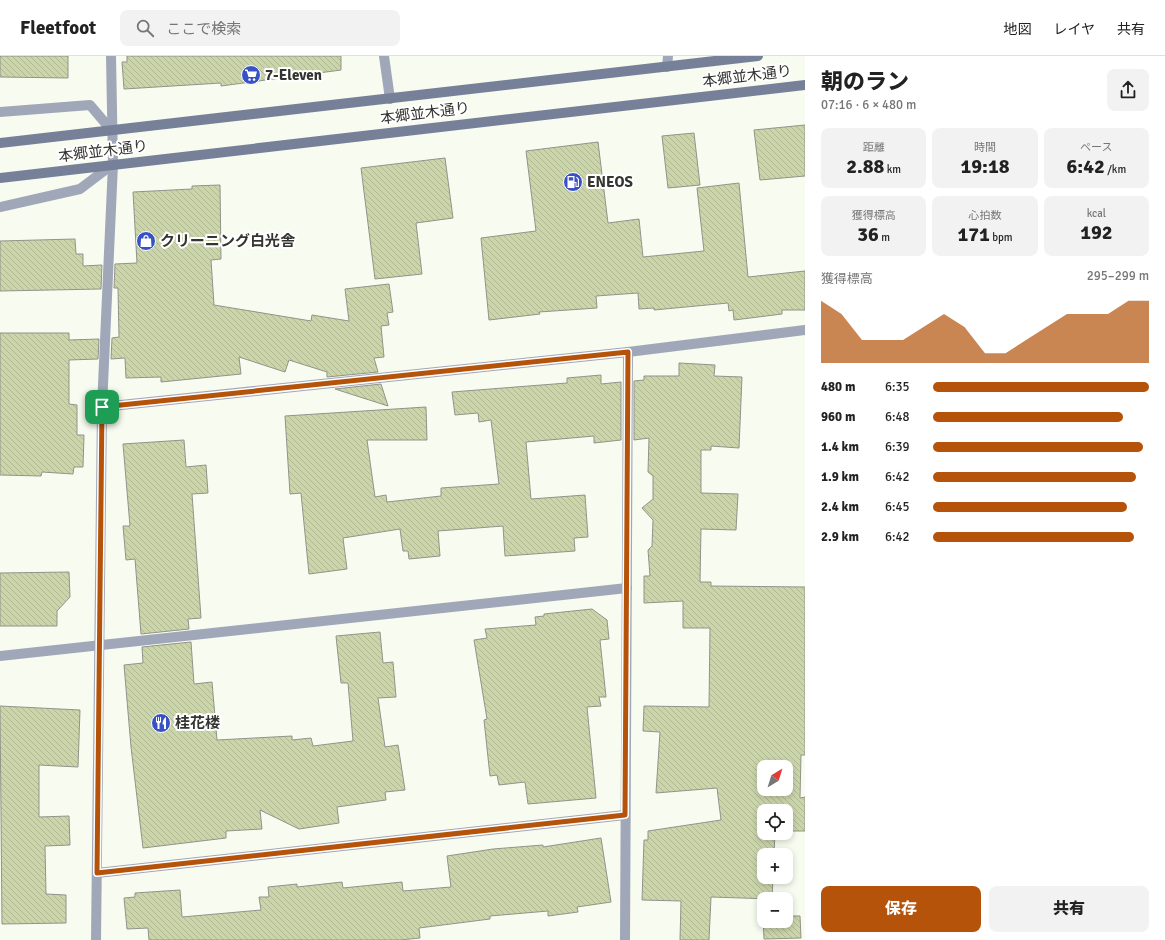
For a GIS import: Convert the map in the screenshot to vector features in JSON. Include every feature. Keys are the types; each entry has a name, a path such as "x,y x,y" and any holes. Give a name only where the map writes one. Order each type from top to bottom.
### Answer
{"street":[{"path":"96,940 98,645 102,407 113,164 111,56"},
{"path":"384,56 390,99"},
{"path":"667,67 668,56"},
{"name":"本郷並木通り","path":"0,143 758,56"},
{"name":"本郷並木通り","path":"0,178 805,85"},
{"path":"0,112 90,105 112,131"},
{"path":"0,207 80,189 113,164"},
{"path":"102,407 628,352 805,330"},
{"path":"625,940 628,352"},
{"path":"0,656 627,588"},
{"path":"97,873 625,815"}],"building":[{"path":"0,56 68,56 68,78 0,77"},
{"path":"127,56 341,56 341,70 221,86 221,83 124,89 122,62 127,62"},
{"path":"805,125 805,176 760,180 754,130"},
{"path":"694,133 700,185 668,188 662,136"},
{"path":"598,142 608,223 639,219 643,257 704,251 697,188 739,183 748,277 805,271 805,310 782,310 782,314 734,320 733,310 729,311 728,303 654,310 654,308 639,309 638,293 596,296 597,308 539,312 540,314 489,320 481,238 536,231 526,151"},
{"path":"445,158 453,218 416,223 422,274 375,279 361,168"},
{"path":"220,185 221,259 211,260 214,305 311,321 312,315 349,321 345,289 389,284 393,312 387,313 389,325 381,326 384,357 374,358 378,372 327,377 327,372 289,360 285,372 239,357 241,374 161,382 161,377 126,378 125,358 111,359 112,338 119,337 118,288 114,288 115,264 137,263 133,192 192,189 192,186"},
{"path":"75,239 76,254 83,254 83,266 102,265 101,289 0,291 0,241"},
{"path":"0,333 69,333 69,340 99,339 98,359 69,360 69,404 77,405 77,435 84,435 83,467 74,467 73,474 42,472 41,476 0,475"},
{"path":"679,363 715,365 714,376 742,377 739,448 711,446 711,450 701,450 701,493 738,494 736,530 701,529 700,582 711,582 711,586 805,587 805,755 801,755 800,798 805,797 805,831 793,831 793,804 757,804 757,840 775,840 774,848 757,848 757,884 773,884 772,892 757,892 757,899 711,897 709,940 680,940 681,901 642,900 644,840 648,840 648,831 721,820 717,788 656,793 660,732 643,731 644,706 709,707 710,628 683,628 683,601 644,603 644,576 650,576 648,550 652,546 653,520 642,508 653,499 653,476 648,472 649,438 634,440 634,381 644,380 644,376 679,376"},
{"path":"601,375 601,384 621,382 621,440 594,443 594,436 526,442 531,499 585,495 588,537 574,538 575,551 505,556 503,526 438,531 440,556 409,559 408,551 403,551 400,529 343,538 347,569 309,574 301,493 290,494 285,416 426,407 427,440 367,440 375,497 386,495 387,502 441,496 441,488 499,484 491,420 479,422 478,413 455,415 452,392 567,383 567,378"},
{"path":"381,384 388,406 335,389"},
{"path":"184,440 186,467 206,465 208,493 192,494 201,618 188,619 189,629 141,634 135,559 126,560 123,526 130,526 123,444"},
{"path":"69,572 70,597 57,611 57,626 0,626 0,573"},
{"path":"592,609 607,620 609,639 600,640 606,697 599,697 601,706 587,707 596,798 528,804 525,782 499,785 497,775 490,776 484,720 487,719 474,640 487,638 485,629 536,625 535,617 544,616 544,614"},
{"path":"380,632 383,663 393,662 396,697 378,698 385,747 398,745 405,790 385,792 386,800 337,807 339,823 299,829 260,810 262,829 226,831 226,838 143,848 131,747 124,665 143,663 142,647 191,642 194,684 212,682 217,740 292,736 292,740 311,738 313,746 353,741 348,683 341,683 336,636"},
{"path":"0,706 80,710 78,767 39,765 39,817 69,816 70,845 45,846 46,894 66,895 66,923 2,924"},
{"path":"601,838 611,902 577,907 578,912 548,916 548,911 490,916 490,919 419,928 420,938 400,940 149,940 148,928 127,929 124,898 135,897 135,893 180,890 182,917 261,910 259,897 269,897 268,887 297,884 297,887 342,882 343,888 402,882 403,891 451,887 447,856 493,849 543,845 543,847"},
{"path":"793,916 800,916 801,938 764,939 764,928 793,928"}],"place":[{"name":"7-Eleven","path":"251,75"},
{"name":"ENEOS","path":"573,182"},
{"name":"クリーニング白光舎","path":"146,241"},
{"name":"桂花楼","path":"161,723"}],"route":[{"path":"628,352 625,815 97,873 98,645 102,407 628,352"}]}
